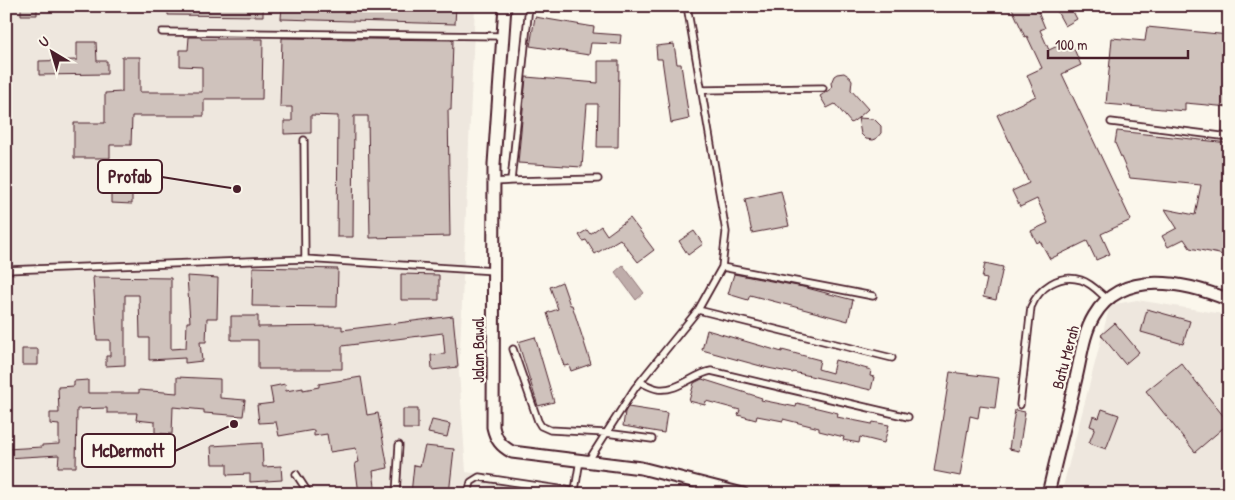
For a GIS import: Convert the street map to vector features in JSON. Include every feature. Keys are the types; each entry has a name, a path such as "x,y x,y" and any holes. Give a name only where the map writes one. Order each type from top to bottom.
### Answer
{"street":[{"name":"Jalan Bawal","path":"505,6 494,182 493,427 496,438 502,446 512,452 641,468 743,494"},
{"path":"1106,298 1125,289 1142,284 1161,282 1187,285 1229,300"},
{"name":"Batu Merah","path":"1048,494 1083,345 1093,317 1106,298"}],"lane":[{"path":"511,181 529,6"},
{"path":"574,490 585,460 606,433 640,382 698,310 722,267 726,232 687,6"},
{"path":"162,32 503,36"},
{"path":"702,90 823,88"},
{"path":"1111,122 1229,136"},
{"path":"304,140 305,259"},
{"path":"494,182 598,179"},
{"path":"6,270 305,259 495,271"},
{"path":"722,267 873,296"},
{"path":"1020,405 1031,307 1043,288 1065,278 1081,280 1094,287 1106,298"},
{"path":"698,310 892,358"},
{"path":"513,350 541,426 550,430 606,433 652,439"},
{"path":"640,382 658,389 665,389 703,372 711,371 908,417"},
{"path":"396,494 399,445"},
{"path":"296,474 309,494"},
{"path":"468,494 471,482 479,477 592,494"}],"shaded area":[{"path":"6,6 475,6 459,372 466,472 624,494 6,494"},
{"path":"623,265 644,293 636,300 615,272"},
{"path":"1137,300 1229,315 1229,494 1061,494 1110,305"}],"building":[{"path":"21,6 37,6 37,15 21,15"},
{"path":"168,6 263,6 263,16 168,15"},
{"path":"282,6 456,6 455,24 281,19"},
{"path":"1011,6 1036,6 1045,28 1040,30 1049,50 1070,40 1081,65 1062,74 1131,220 1101,234 1110,254 1096,260 1087,241 1050,259 1040,241 1037,243 1031,231 1048,223 1037,199 1020,207 1012,191 1029,183 997,115 1036,96 1027,75 1042,68"},
{"path":"1054,6 1070,6 1077,19 1065,26"},
{"path":"535,17 594,27 593,33 621,35 620,44 591,43 589,55 530,46"},
{"path":"1147,27 1229,35 1229,107 1185,103 1185,111 1106,104 1112,38 1145,41"},
{"path":"189,37 201,37 201,39 263,39 262,99 204,99 204,116 132,116 131,145 110,145 110,158 74,158 74,123 105,123 105,93 122,92 122,57 140,57 140,92 202,92 202,67 180,66 180,50 188,50"},
{"path":"282,38 453,40 451,110 448,110 450,236 370,238 368,116 354,116 353,237 337,237 338,116 311,115 311,133 284,134 284,121 292,121 292,107 280,107"},
{"path":"77,42 96,42 97,61 107,61 107,74 39,75 39,61 77,60"},
{"path":"674,44 677,64 681,64 689,119 671,123 662,59 657,59 656,46"},
{"path":"598,61 619,61 618,147 597,147 598,104 587,104 582,167 518,163 526,77 598,83"},
{"path":"844,73 852,80 851,90 868,109 851,123 835,104 827,108 820,96 832,88 831,83 834,76"},
{"path":"858,118 874,119 881,126 881,133 876,139 866,139 861,134"},
{"path":"1117,131 1229,143 1229,256 1190,248 1184,239 1168,247 1162,236 1177,228 1165,209 1195,215 1201,185 1130,178 1115,143"},
{"path":"111,183 132,183 132,204 111,203"},
{"path":"781,191 789,226 752,233 745,199"},
{"path":"630,218 654,250 638,262 620,239 595,254 586,240 583,241 579,235 587,230 590,234 601,226 607,235"},
{"path":"694,231 703,244 688,255 679,241"},
{"path":"985,263 1003,267 996,300 983,297 987,279 982,278"},
{"path":"253,267 338,269 337,307 252,306"},
{"path":"401,274 439,275 439,300 401,300"},
{"path":"734,274 803,287 853,300 848,321 750,295 748,300 728,294"},
{"path":"187,276 218,278 217,318 207,318 206,342 200,342 202,361 185,363 185,358 149,360 149,338 140,338 139,295 125,295 125,365 106,366 106,356 110,356 110,340 97,340 93,277 171,278 171,349 186,348 187,322 190,322"},
{"path":"562,282 570,305 572,305 591,364 571,371 569,365 564,366 547,313 558,309 550,287"},
{"path":"1147,309 1190,321 1183,344 1141,332"},
{"path":"231,316 258,316 258,327 342,326 342,330 453,316 458,367 432,370 431,355 445,354 443,333 342,346 342,369 258,369 258,340 231,340"},
{"path":"1115,323 1139,352 1125,364 1101,335"},
{"path":"707,330 782,352 782,350 820,360 818,369 832,373 835,360 871,370 870,376 874,377 871,390 768,368 702,350"},
{"path":"535,337 554,402 538,406 518,342"},
{"path":"22,349 38,349 38,365 22,365"},
{"path":"1181,363 1229,423 1195,452 1146,391"},
{"path":"950,372 999,378 995,408 980,406 978,418 970,416 960,476 934,471"},
{"path":"177,377 220,379 220,398 245,400 243,416 204,413 204,410 173,407 172,434 155,433 155,422 136,420 137,413 107,413 107,408 77,409 76,467 58,467 59,455 6,458 6,449 59,444 59,425 50,424 50,413 59,413 58,387 74,386 74,381 88,380 88,393 139,393 139,390 177,393"},
{"path":"361,377 367,415 378,413 388,468 373,471 376,494 359,494 355,463 359,462 356,448 330,452 327,434 314,436 314,430 279,436 276,422 259,423 257,405 273,403 270,387 285,384 286,391 303,388 303,390 319,387 319,384"},
{"path":"702,379 762,398 761,400 796,407 797,403 838,413 837,417 872,424 873,422 889,425 884,443 860,437 859,443 843,440 844,437 819,431 819,428 783,419 783,421 757,416 756,420 738,415 740,410 706,401 705,405 689,401 694,383"},
{"path":"628,407 667,413 664,433 623,426 625,412"},
{"path":"403,409 418,409 418,429 403,429"},
{"path":"1102,409 1119,415 1106,449 1089,443 1095,428 1090,426 1093,416 1099,418"},
{"path":"1015,410 1025,412 1019,451 1009,449"},
{"path":"432,420 450,424 447,437 428,433"},
{"path":"262,443 263,467 281,466 282,480 250,482 250,474 227,475 227,464 212,464 211,446"},
{"path":"425,446 454,449 449,494 411,494 414,465 420,466"}],"place":[{"name":"Profab","path":"237,189"},
{"name":"McDermott","path":"234,424"}]}
